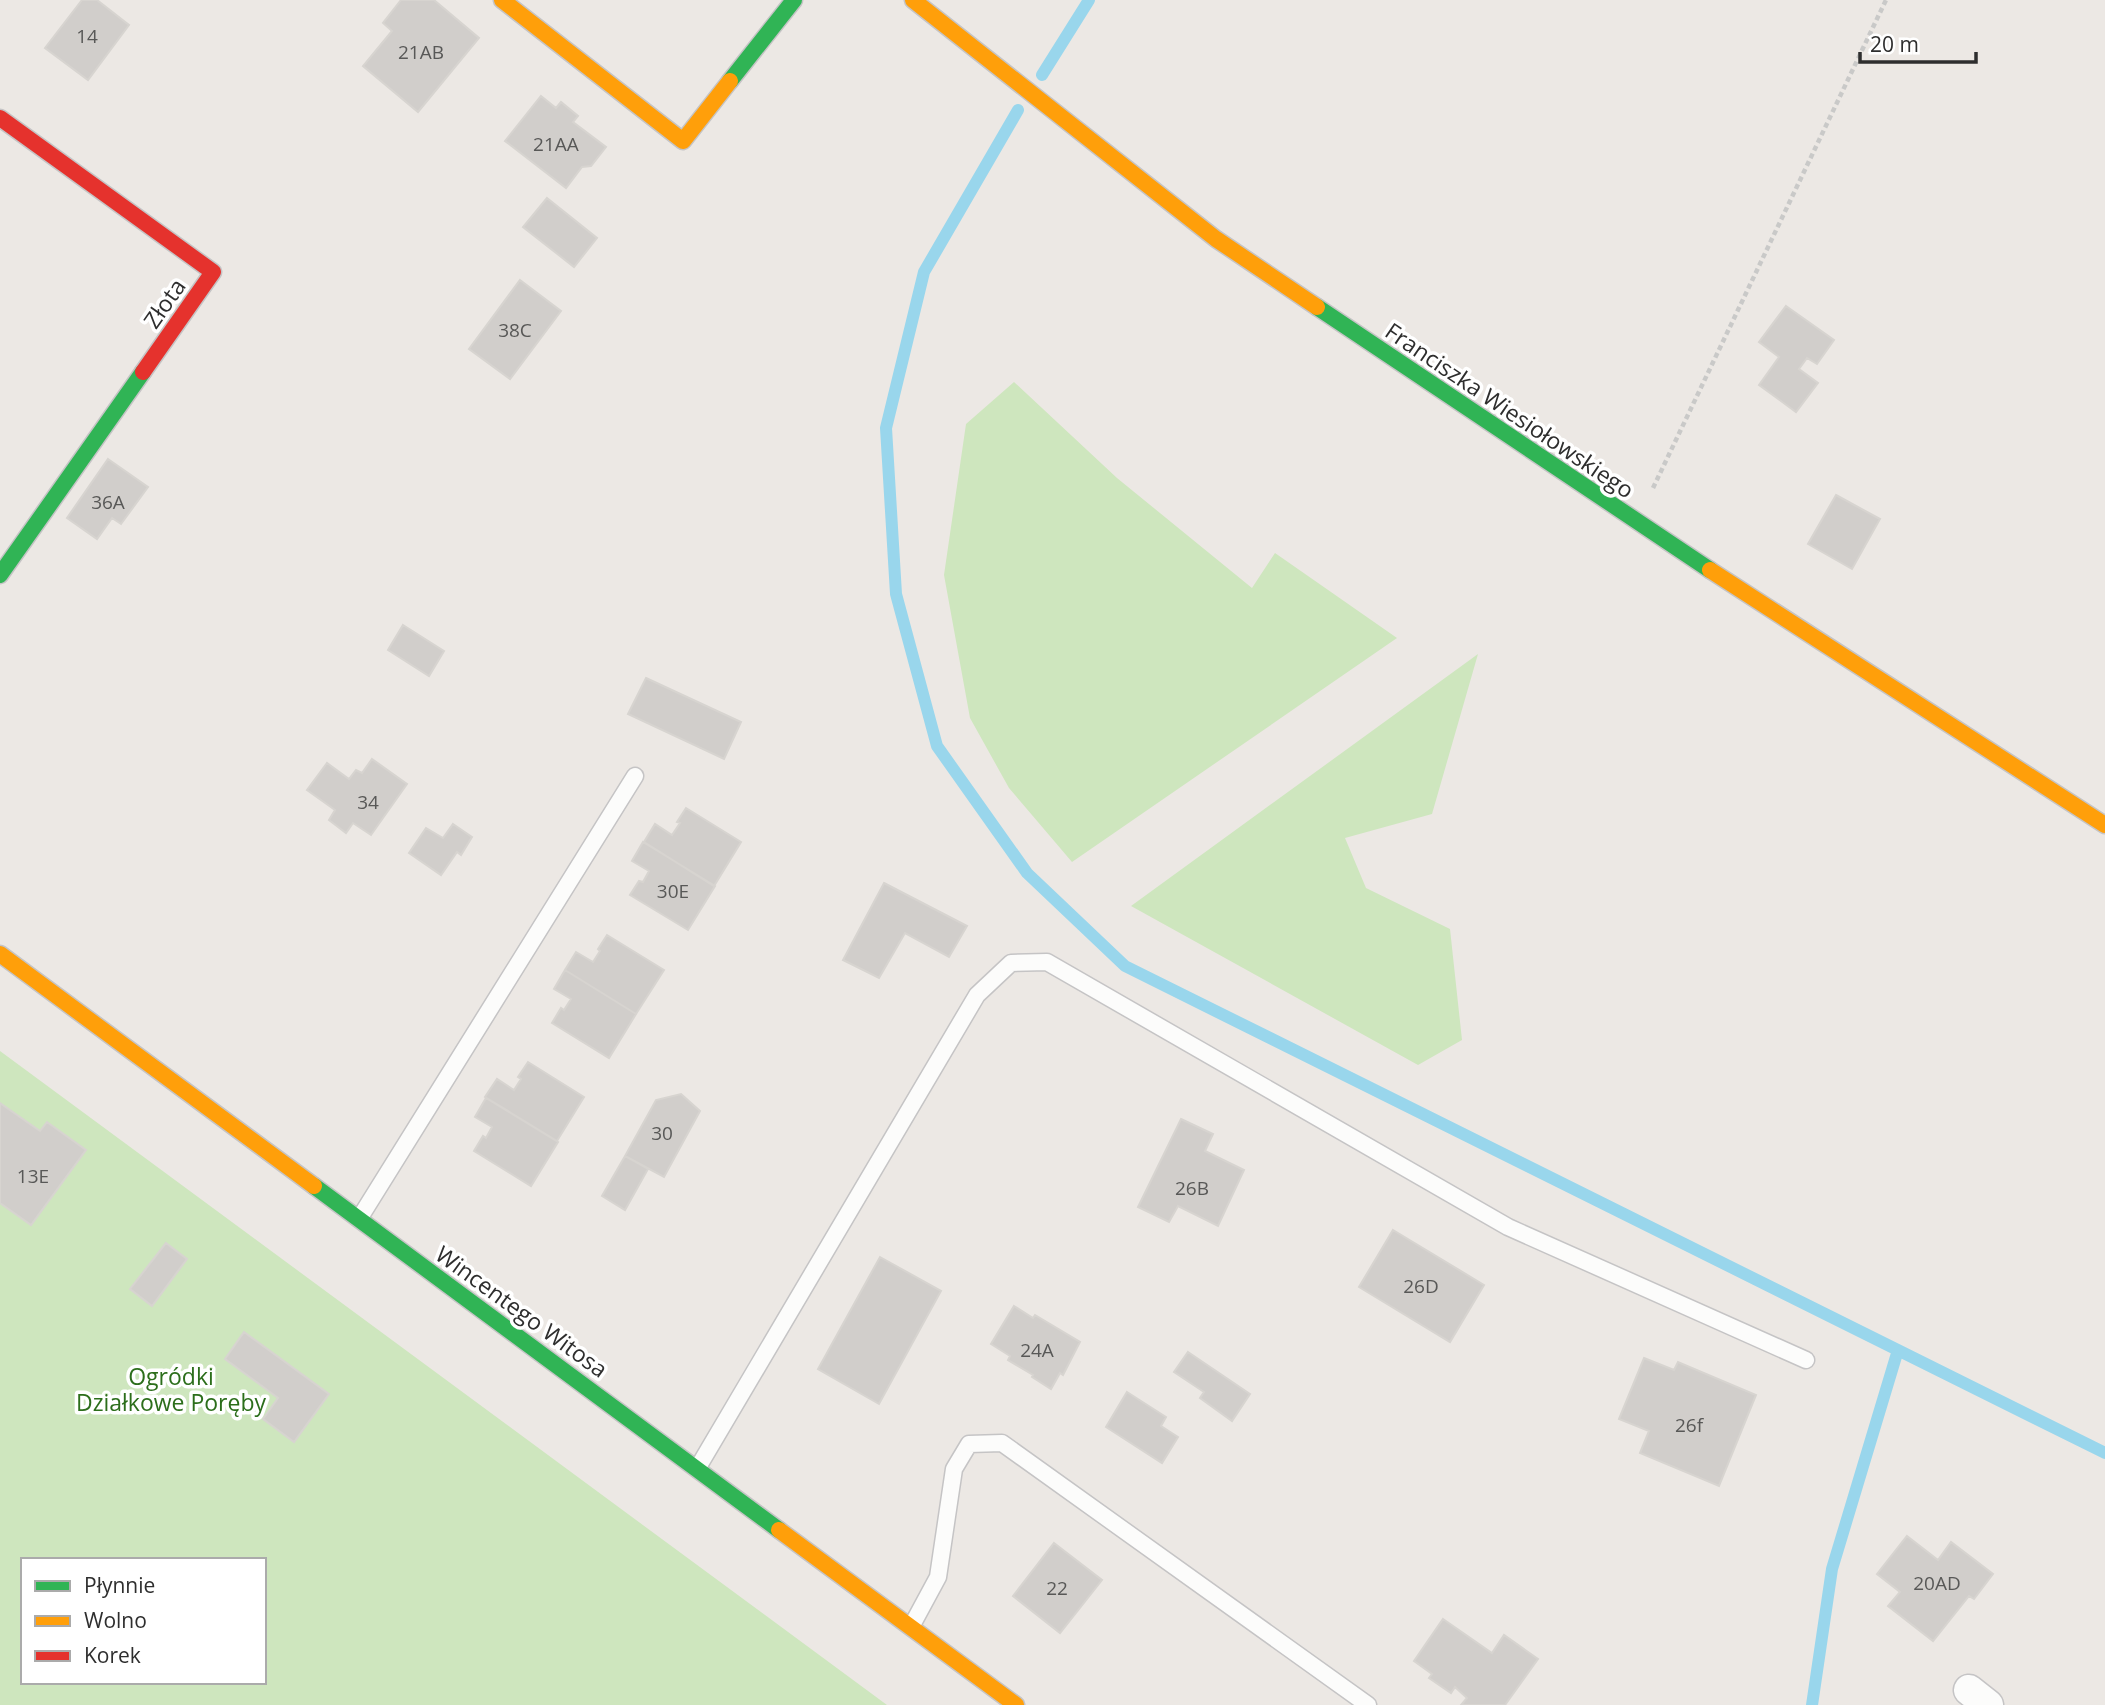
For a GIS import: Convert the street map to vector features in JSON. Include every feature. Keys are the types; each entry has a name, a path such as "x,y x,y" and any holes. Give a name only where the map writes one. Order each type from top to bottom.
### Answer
{"street":[{"path":"502,0 683,141 794,0"},
{"name":"Franciszka Wiesiołowskiego","path":"913,0 1216,239 1636,523 2105,825"},
{"name":"Złota","path":"0,118 213,272 0,575"},
{"name":"Wincentego Witosa","path":"0,954 1016,1705"}],"lane":[{"path":"359,1219 635,776"},
{"path":"696,1469 977,995 1011,963 1048,962 1508,1227 1806,1360"},
{"path":"911,1627 938,1577 954,1469 969,1444 1002,1443 1368,1705"}],"path":[{"path":"1636,523 1886,0"}],"green space":[{"path":"1014,382 1117,478 1252,588 1275,553 1397,638 1072,862 1009,788 970,718 944,575 966,424"},
{"path":"1478,654 1432,814 1345,838 1366,888 1450,929 1462,1040 1418,1065 1131,906"},
{"name":"Ogródki Działkowe Poręby","path":"0,1051 887,1705 0,1705"}],"building":[{"path":"82,0 97,0 129,25 88,80 45,48"},
{"path":"401,0 434,0 479,38 418,112 363,66 392,31 383,23"},
{"path":"541,96 556,108 561,102 578,116 573,122 606,147 591,166 582,167 566,188 505,141"},
{"path":"547,198 597,238 574,267 523,227"},
{"path":"520,280 561,311 510,379 469,349"},
{"path":"1786,306 1834,340 1817,364 1807,358 1799,369 1818,383 1796,412 1759,385 1779,357 1759,342"},
{"path":"108,459 148,487 121,524 112,518 97,539 67,518"},
{"path":"1836,495 1880,519 1852,569 1808,544"},
{"path":"403,625 444,651 429,676 388,650"},
{"path":"646,678 741,722 724,759 628,714"},
{"path":"372,759 407,784 371,835 353,823 346,833 329,820 335,810 307,790 327,763 349,779 356,770 362,773"},
{"path":"686,808 741,842 714,886 644,842 655,824 672,835"},
{"path":"453,824 472,837 461,855 457,852 441,875 409,853 426,828 443,838"},
{"path":"643,842 715,886 688,930 630,895 639,881 643,882 649,871 632,861"},
{"path":"884,883 967,926 949,957 905,933 879,978 843,960"},
{"path":"607,935 664,970 636,1014 565,970 576,952 593,962"},
{"path":"565,970 636,1014 609,1058 552,1023 561,1008 564,1010 571,999 554,989"},
{"path":"528,1062 584,1097 557,1141 485,1097 497,1079 514,1090 521,1079 518,1077"},
{"path":"681,1094 700,1111 664,1177 625,1156 656,1100"},
{"path":"486,1098 558,1142 531,1186 474,1151 492,1127 475,1117"},
{"path":"0,1103 40,1131 47,1122 86,1150 31,1225 0,1203"},
{"path":"1181,1119 1213,1134 1205,1151 1244,1170 1218,1226 1178,1206 1169,1222 1138,1207"},
{"path":"625,1156 648,1169 625,1210 602,1196"},
{"path":"1393,1230 1484,1285 1450,1342 1359,1287"},
{"path":"166,1243 187,1259 152,1306 130,1289"},
{"path":"880,1257 941,1291 879,1404 818,1369"},
{"path":"1014,1306 1033,1318 1035,1315 1080,1342 1063,1375 1060,1373 1051,1389 1008,1360 1010,1356 991,1344"},
{"path":"244,1332 329,1394 294,1442 263,1419 278,1398 225,1359"},
{"path":"1188,1352 1250,1394 1232,1421 1200,1398 1204,1392 1174,1372"},
{"path":"1644,1358 1674,1370 1678,1362 1756,1395 1719,1486 1640,1453 1649,1431 1619,1419"},
{"path":"1127,1392 1166,1417 1161,1426 1178,1437 1162,1463 1106,1427"},
{"path":"1907,1536 1938,1560 1951,1542 1993,1574 1974,1599 1969,1596 1933,1641 1888,1606 1900,1592 1877,1574"},
{"path":"1054,1543 1102,1580 1060,1633 1013,1596"},
{"path":"1443,1619 1492,1653 1504,1635 1538,1659 1505,1705 1461,1705 1467,1698 1455,1687 1451,1693 1429,1678 1432,1674 1414,1661"}],"waterway":[{"path":"1042,75 1089,0"},
{"path":"1018,110 924,272 886,428 896,594 937,746 1027,873 1125,966 2105,1453"},
{"path":"1812,1705 1832,1569 1898,1350"}],"traffic: fast":[{"path":"730,81 794,0"},
{"path":"1317,307 1710,570"},
{"path":"0,575 143,372"},
{"path":"314,1186 779,1530"}],"traffic: slow":[{"path":"502,0 683,141 730,81"},
{"path":"913,0 1216,239 1317,307"},
{"path":"1710,570 2105,825"},
{"path":"0,954 314,1186"},
{"path":"779,1530 1016,1705"}],"traffic: jam":[{"path":"0,118 213,272 143,372"}]}
